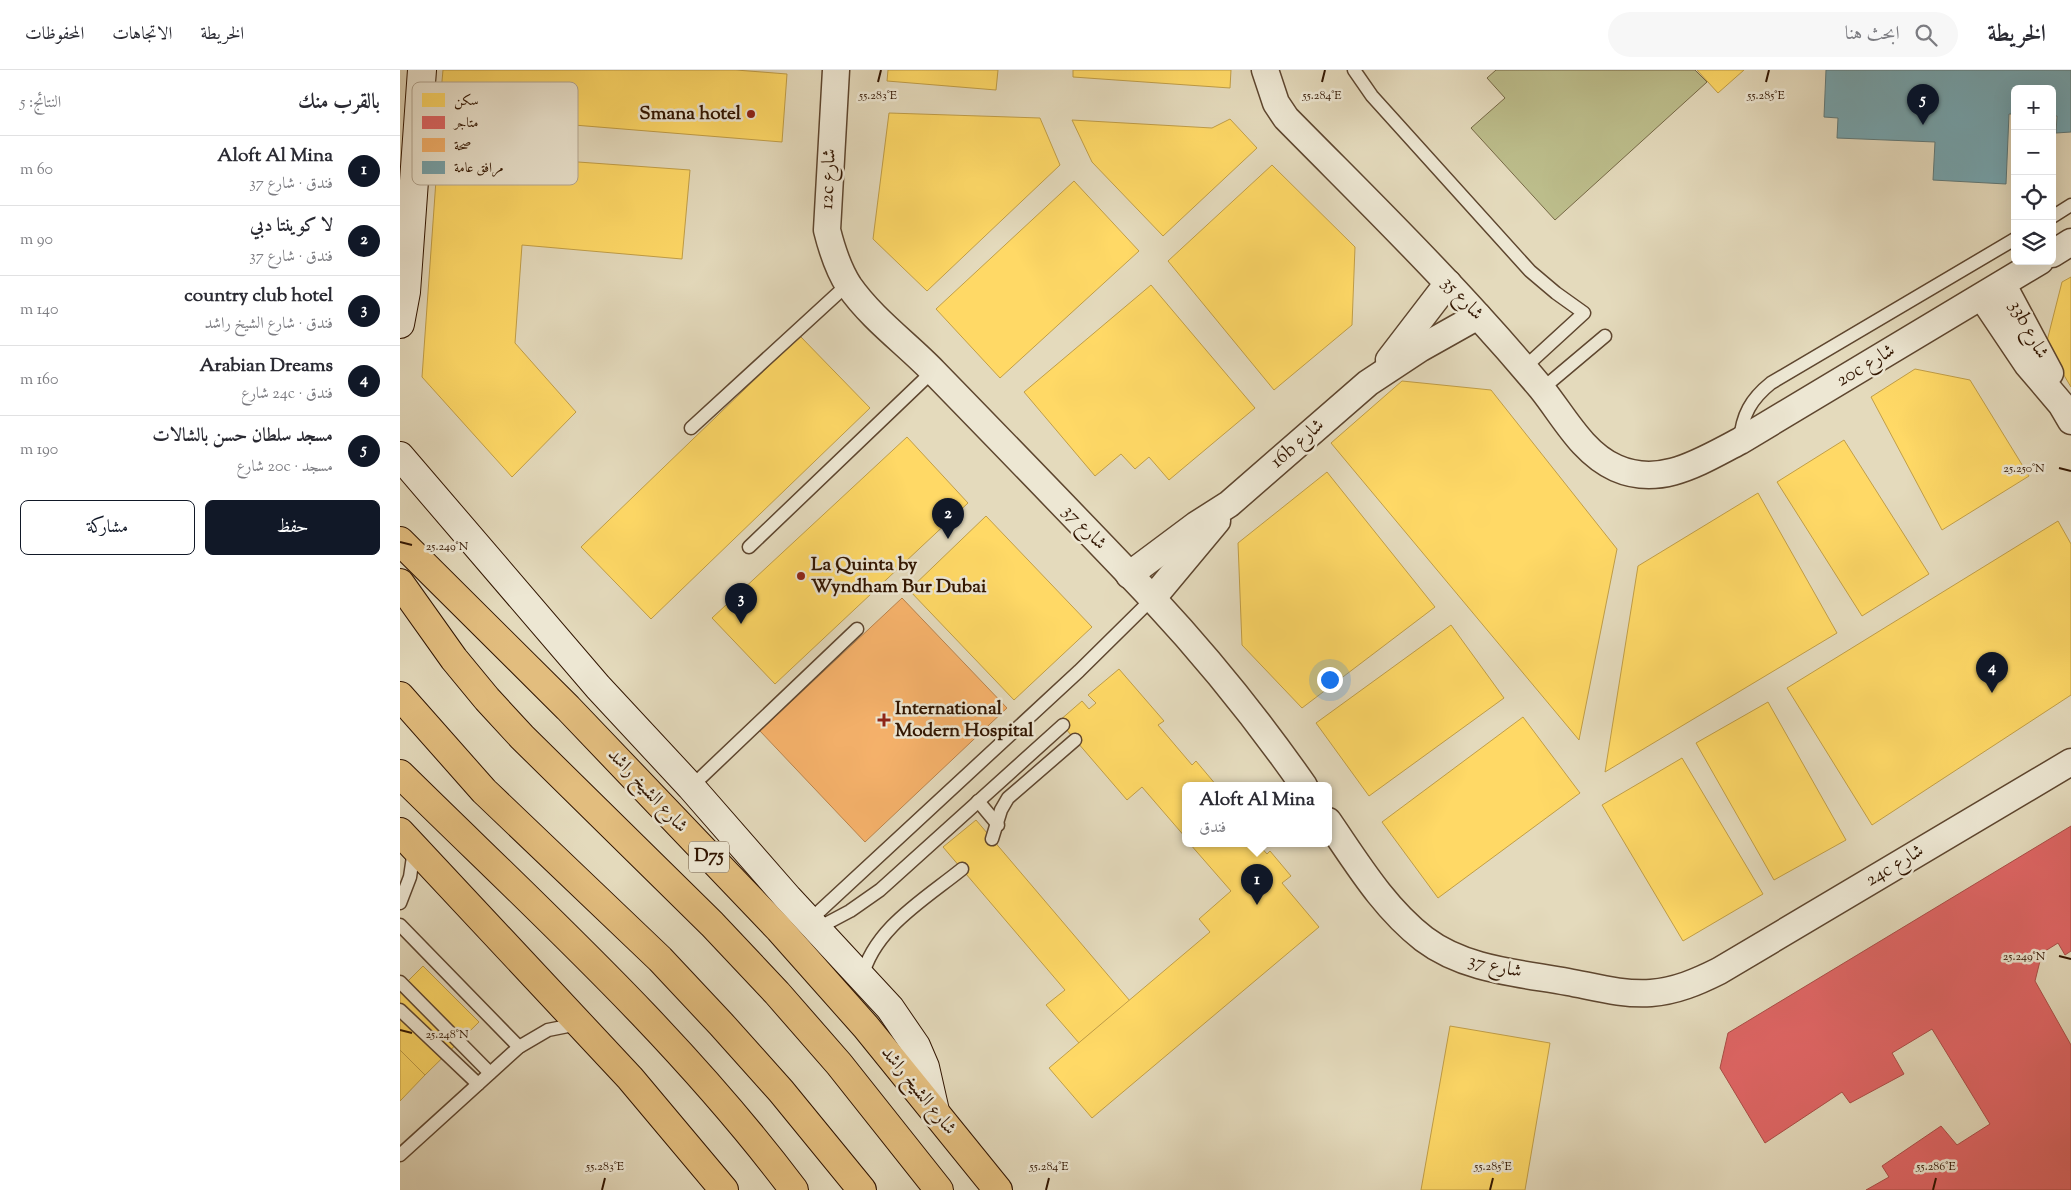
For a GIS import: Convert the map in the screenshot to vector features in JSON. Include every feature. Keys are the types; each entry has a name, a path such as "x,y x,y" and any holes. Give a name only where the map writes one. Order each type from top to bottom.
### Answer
{"main road":[{"path":"400,324 406,292 414,185"},
{"path":"400,456 598,687 691,787 788,898 890,1008 916,1046 925,1067 935,1111"},
{"name":"شارع الشيخ راشد","path":"400,541 568,708 779,929 866,1027 998,1190"},
{"path":"400,583 443,645 487,699 522,737 706,917 777,993 863,1093 939,1190"},
{"path":"400,696 484,791 638,938 721,1024 787,1098 862,1190"},
{"path":"400,774 594,964 692,1066 794,1190"},
{"path":"407,840 581,1024 648,1099 724,1190"}],"street":[{"name":"12c شارع","path":"836,70 827,230 832,249 848,284"},
{"name":"شارع 35","path":"1265,70 1276,102 1286,118 1448,283 1542,389 1586,446 1615,468 1633,474 1671,473 1689,467"},
{"path":"2056,251 2071,242"},
{"name":"20c شارع","path":"1689,467 1740,441 2034,265"},
{"name":"16b شارع","path":"1368,383 1409,335 1448,283"},
{"name":"شارع 37","path":"848,284 859,300 933,371 1152,599 1214,668 1272,740 1301,782"},
{"name":"33b شارع","path":"1992,291 2027,364 2066,413"},
{"name":"16b شارع","path":"1129,575 1196,525 1229,504 1368,383 1421,348 1478,316"},
{"name":"16b شارع","path":"1152,599 1205,537 1229,504"},
{"name":"24c شارع","path":"1719,971 2071,762"},
{"name":"شارع 37","path":"1332,827 1385,902 1404,922 1448,955 1480,966 1624,992 1669,991 1697,982 1719,971"}],"lane":[{"path":"1354,70 1372,96 1530,271 1556,293 1584,312 1524,368"},
{"path":"2056,215 2071,206"},
{"path":"1740,441 1742,424 1748,408 1758,394 1771,383 2011,241"},
{"path":"692,428 848,284"},
{"path":"1542,389 1605,336"},
{"path":"749,546 933,371"},
{"path":"814,924 1152,599"},
{"path":"691,787 857,629"},
{"path":"814,924 850,911 880,890 1063,725"},
{"path":"992,839 998,825 1001,810 1008,798 1075,740"},
{"path":"978,801 998,825"},
{"path":"400,904 410,877 407,840"},
{"path":"862,978 869,955 882,936 962,869"},
{"path":"400,925 520,1047"},
{"path":"400,982 490,1073"},
{"path":"400,1010 478,1084"},
{"path":"400,1155 520,1047 548,1030 581,1024"}],"green space":[{"path":"1496,70 1695,70 1707,82 1555,220 1471,128 1505,98 1487,78"}],"building: سكن":[{"path":"443,70 736,70 787,74 782,142 578,125 578,82 442,82"},
{"path":"888,70 998,70 996,90 887,81"},
{"path":"1073,70 1231,70 1230,88 1073,77"},
{"path":"1697,70 1744,70 1718,93"},
{"path":"889,113 1040,118 1060,165 927,291 873,239"},
{"path":"1230,119 1257,148 1163,236 1092,162 1072,120 1212,128"},
{"path":"578,162 690,170 682,259 522,245 515,343 576,412 512,477 422,377 436,185 578,185"},
{"path":"1272,165 1355,247 1352,325 1274,390 1168,261"},
{"path":"1074,181 1139,251 1000,378 936,309"},
{"path":"2071,277 2071,387 2046,345 2062,282"},
{"path":"1151,285 1255,408 1169,480 1149,457 1135,469 1121,454 1095,476 1024,392"},
{"path":"800,336 870,408 651,619 581,547"},
{"path":"1915,369 1970,380 2029,476 1942,530 1871,397"},
{"path":"1402,381 1491,390 1617,549 1579,740 1331,443"},
{"path":"907,437 968,503 775,684 712,618"},
{"path":"1844,440 1929,574 1862,616 1777,482"},
{"path":"1327,472 1435,607 1302,708 1242,645 1238,543"},
{"path":"1758,493 1837,633 1605,772 1638,566"},
{"path":"986,516 1092,627 1014,700 909,590"},
{"path":"2058,521 2071,544 2071,695 1872,825 1787,688"},
{"path":"1451,625 1504,698 1369,796 1316,723"},
{"path":"1119,669 1164,721 1158,725 1192,765 1196,761 1214,782 1182,782 1182,833 1142,787 1127,800 1059,721 1082,701 1089,709 1096,703 1088,695"},
{"path":"1768,702 1846,840 1774,880 1696,743"},
{"path":"1523,717 1580,793 1438,898 1382,822"},
{"path":"1682,758 1763,894 1683,941 1602,805"},
{"path":"976,820 1130,1001 1079,1043 1046,1005 1065,990 943,847"},
{"path":"1193,847 1261,847 1267,854 1270,851 1291,876 1282,883 1319,927 1092,1118 1049,1068 1210,932 1199,919 1231,891"},
{"path":"423,966 479,1022 425,1075 400,1050 400,989"},
{"path":"1450,1026 1550,1043 1525,1190 1421,1190"},
{"path":"400,1050 425,1075 400,1101"}],"building: متاجر":[{"path":"2071,826 2071,951 2065,955 2058,943 2042,953 2035,981 2071,1045 2071,1190 1866,1190 1889,1177 1882,1166 1941,1126 1957,1145 1990,1124 1932,1029 1892,1053 1904,1074 1850,1103 1842,1092 1765,1143 1720,1068 1728,1033"}],"building: صحة":[{"name":"International Modern Hospital","path":"902,598 1007,708 865,842 760,731"}],"building: مرافق عامة":[{"path":"1826,70 2071,70 2071,132 2056,133 2056,85 2011,85 2006,184 1933,180 1935,142 1837,138 1838,118 1824,117"}],"place":[{"name":"Smana hotel","path":"751,114"},
{"name":"مسجد سلطان حسن بالشالات","path":"1923,125"},
{"name":"لا كوينتا دبي","path":"948,539"},
{"name":"La Quinta by Wyndham Bur Dubai","path":"801,576"},
{"name":"country club hotel","path":"741,624"},
{"name":"Arabian Dreams","path":"1992,693"},
{"name":"International Modern Hospital","path":"884,720"},
{"name":"Aloft Al Mina","path":"1257,905"}]}
